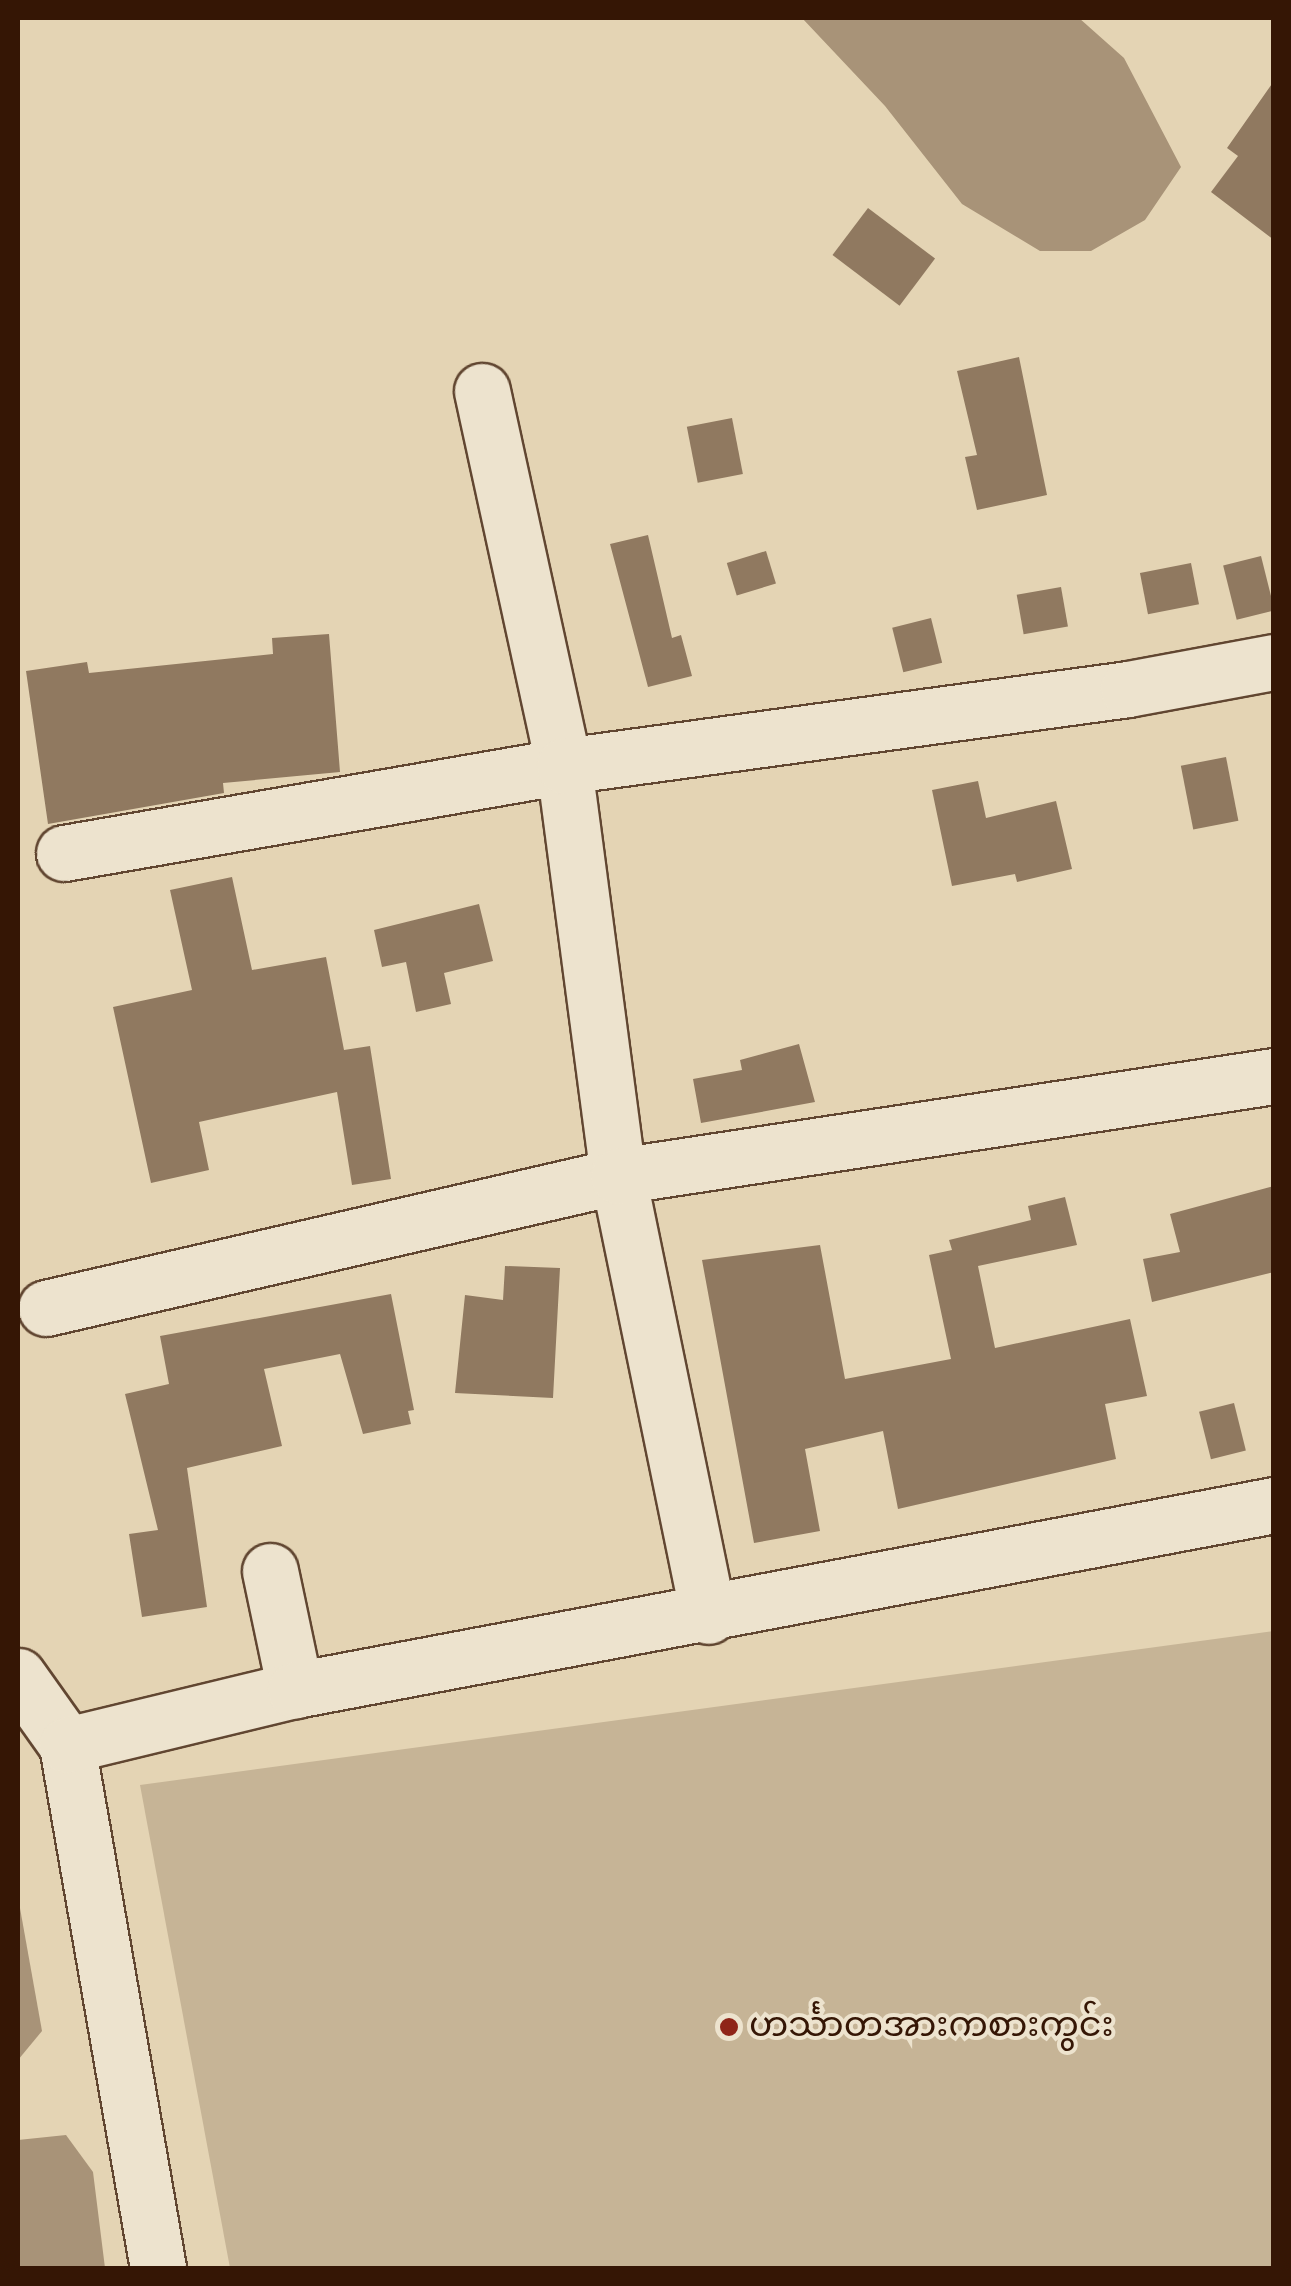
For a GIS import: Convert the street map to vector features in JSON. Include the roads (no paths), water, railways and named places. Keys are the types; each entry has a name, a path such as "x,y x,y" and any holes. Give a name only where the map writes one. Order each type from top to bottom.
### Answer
{"street":[{"path":"482,391 564,766 618,1176 708,1616"},
{"path":"64,853 564,766 1128,689 1274,662"},
{"path":"46,1308 618,1176 1274,1076"},
{"path":"67,1745 295,1690 708,1616 1274,1505"},
{"path":"270,1571 295,1690"},
{"path":"18,1676 67,1745 158,2268"}],"place":[{"name":"ဟင်္သာတအားကစားကွင်း","path":"729,2027"}]}
